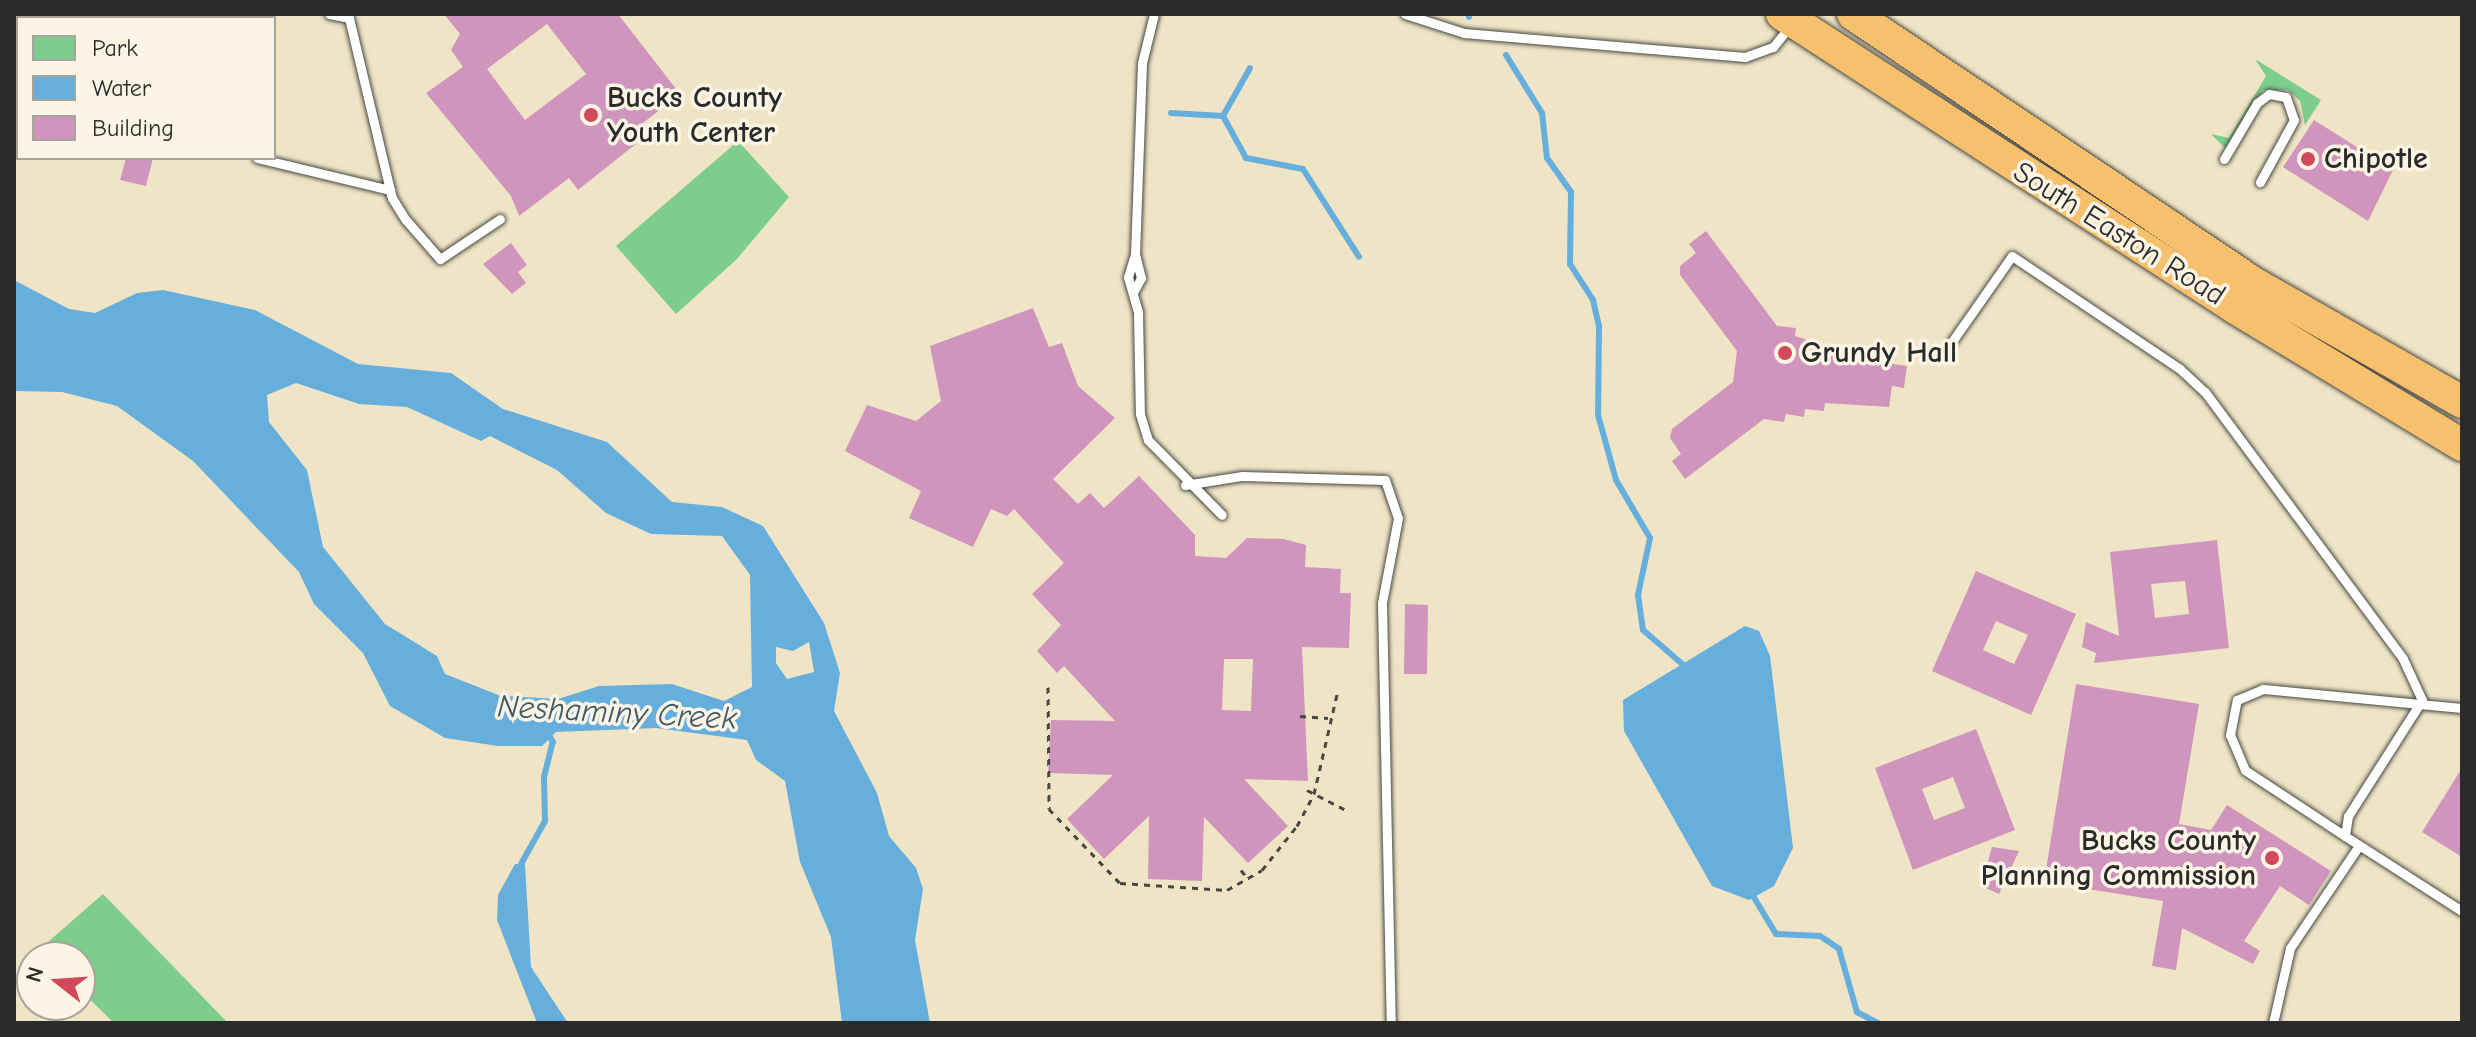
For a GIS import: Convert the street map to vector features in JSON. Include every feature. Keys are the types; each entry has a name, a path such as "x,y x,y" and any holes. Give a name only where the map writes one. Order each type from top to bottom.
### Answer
{"highway":[{"name":"South Easton Road","path":"1853,14 2257,285 2462,402"},
{"name":"South Easton Road","path":"1791,17 2221,299 2462,445"}],"lane":[{"path":"329,14 349,18 390,190 440,259 500,219"},
{"path":"1154,14 1142,63 1135,254 1142,265 1134,291 1140,414 1148,440 1185,485 1222,515"},
{"path":"1405,14 1464,33 1745,57 1773,47 1791,17"},
{"path":"2224,159 2257,103 2269,94 2286,97 2294,120 2260,182"},
{"path":"265,160 390,190"},
{"path":"1951,343 2012,256 2180,369 2205,392 2403,659 2422,700"},
{"path":"1185,485 1242,476 1385,480 1398,518 1382,603 1391,1023"},
{"path":"2462,708 2422,700 2263,689 2237,700 2230,735 2245,770 2358,847 2462,911"},
{"path":"2345,836 2348,816 2422,700"},
{"path":"2273,1023 2290,948 2358,847"}],"path":[{"path":"1048,687 1045,801 1116,880 1142,885 1227,890 1248,879 1297,826 1315,790 1328,718 1337,694"},
{"path":"1300,716 1328,718"},
{"path":"1307,790 1315,790 1346,810"},
{"path":"1241,870 1248,879"},
{"path":"1142,877 1142,885"}],"green space":[{"path":"2255,59 2321,100 2305,125 2300,101 2288,90 2263,90 2226,149 2211,134 2229,138 2266,76"},
{"path":"738,141 789,197 737,259 676,314 616,246"},
{"path":"103,894 228,1023 114,1023 96,1006 96,941 49,941"}],"water":[{"name":"Neshaminy Creek","path":"14,280 69,309 95,313 137,293 163,290 255,310 358,364 451,373 503,409 607,442 672,502 722,507 763,526 824,623 840,673 834,711 877,793 889,836 916,868 923,889 915,940 930,1023 842,1023 831,937 800,862 785,781 756,760 747,740 656,728 556,732 542,746 498,746 445,738 390,706 363,653 314,604 299,572 193,461 117,406 62,392 14,391","holes":["296,383 359,404 407,407 481,441 490,436 557,470 606,513 651,534 722,536 750,575 752,687 724,701 672,684 599,686 558,699 501,696 445,674 437,656 385,624 323,547 307,470 269,422 267,395","809,642 814,672 787,679 776,663 776,647 793,651"]},
{"path":"1745,626 1759,631 1770,656 1793,848 1774,886 1749,900 1712,886 1624,731 1623,700"},
{"path":"515,864 525,864 531,967 568,1023 537,1023 497,920 498,895"}],"building":[{"name":"Bucks County Youth Center","path":"444,14 618,14 680,94 630,133 637,143 578,190 569,178 519,216 511,196 426,93 463,67 451,50 460,34","holes":["547,24 586,74 525,120 487,69"]},
{"path":"2314,120 2393,170 2368,221 2283,167"},
{"path":"125,160 152,160 146,186 120,180"},
{"name":"Grundy Hall","path":"1706,231 1777,326 1796,328 1795,336 1833,348 1832,355 1907,366 1904,388 1892,386 1889,407 1825,403 1824,411 1805,409 1804,417 1786,414 1784,422 1764,419 1685,479 1672,461 1681,454 1670,438 1672,429 1733,382 1737,351 1680,275 1680,266 1696,253 1689,244"},
{"path":"511,243 527,265 518,272 526,283 512,294 483,264"},
{"path":"1033,308 1049,347 1062,343 1078,386 1115,418 1053,479 1078,504 1090,493 1104,508 1139,476 1195,535 1195,556 1226,558 1247,538 1284,539 1306,545 1305,567 1341,569 1340,593 1351,593 1349,648 1302,647 1308,781 1244,779 1288,826 1248,863 1204,817 1202,881 1148,879 1149,816 1104,859 1067,819 1113,775 1048,773 1051,720 1115,721 1064,666 1057,673 1037,651 1061,625 1032,594 1064,563 1014,509 1007,516 991,509 973,547 909,518 921,491 845,451 867,405 916,421 941,401 930,346","holes":["1224,659 1253,659 1251,711 1222,710"]},
{"path":"2217,540 2229,648 2094,663 2096,653 2082,647 2086,622 2119,636 2110,552","holes":["2185,581 2189,614 2155,618 2151,584"]},
{"path":"1976,571 2076,614 2031,715 1932,671","holes":["1996,621 2028,635 2014,664 1983,650"]},
{"path":"1405,604 1428,605 1427,674 1404,674"},
{"path":"2076,684 2199,704 2179,824 2211,830 2227,805 2331,871 2309,905 2280,886 2244,941 2260,951 2253,964 2182,928 2176,970 2152,966 2163,901 2044,882"},
{"path":"1976,729 2015,830 1913,870 1875,768","holes":["1953,777 1965,808 1934,820 1922,789"]},
{"path":"2462,768 2462,857 2422,832"},
{"path":"1992,847 2019,851 1999,894 1981,886"}],"waterway":[{"path":"1506,55 1542,113 1547,158 1571,192 1570,264 1593,300 1599,326 1598,415 1616,480 1650,538 1638,595 1643,630 1687,668"},
{"path":"1171,113 1223,116 1250,68"},
{"path":"1223,116 1246,158 1303,169 1359,257"},
{"name":"Neshaminy Creek","path":"521,864 545,821 544,777 553,742 546,731"},
{"path":"1750,891 1776,934 1820,936 1839,949 1857,1012 1878,1023"}],"place":[{"name":"Bucks County Youth Center","path":"591,115"},
{"name":"Chipotle","path":"2308,159"},
{"name":"Grundy Hall","path":"1785,353"},
{"name":"Bucks County Planning Commission","path":"2272,858"}]}
